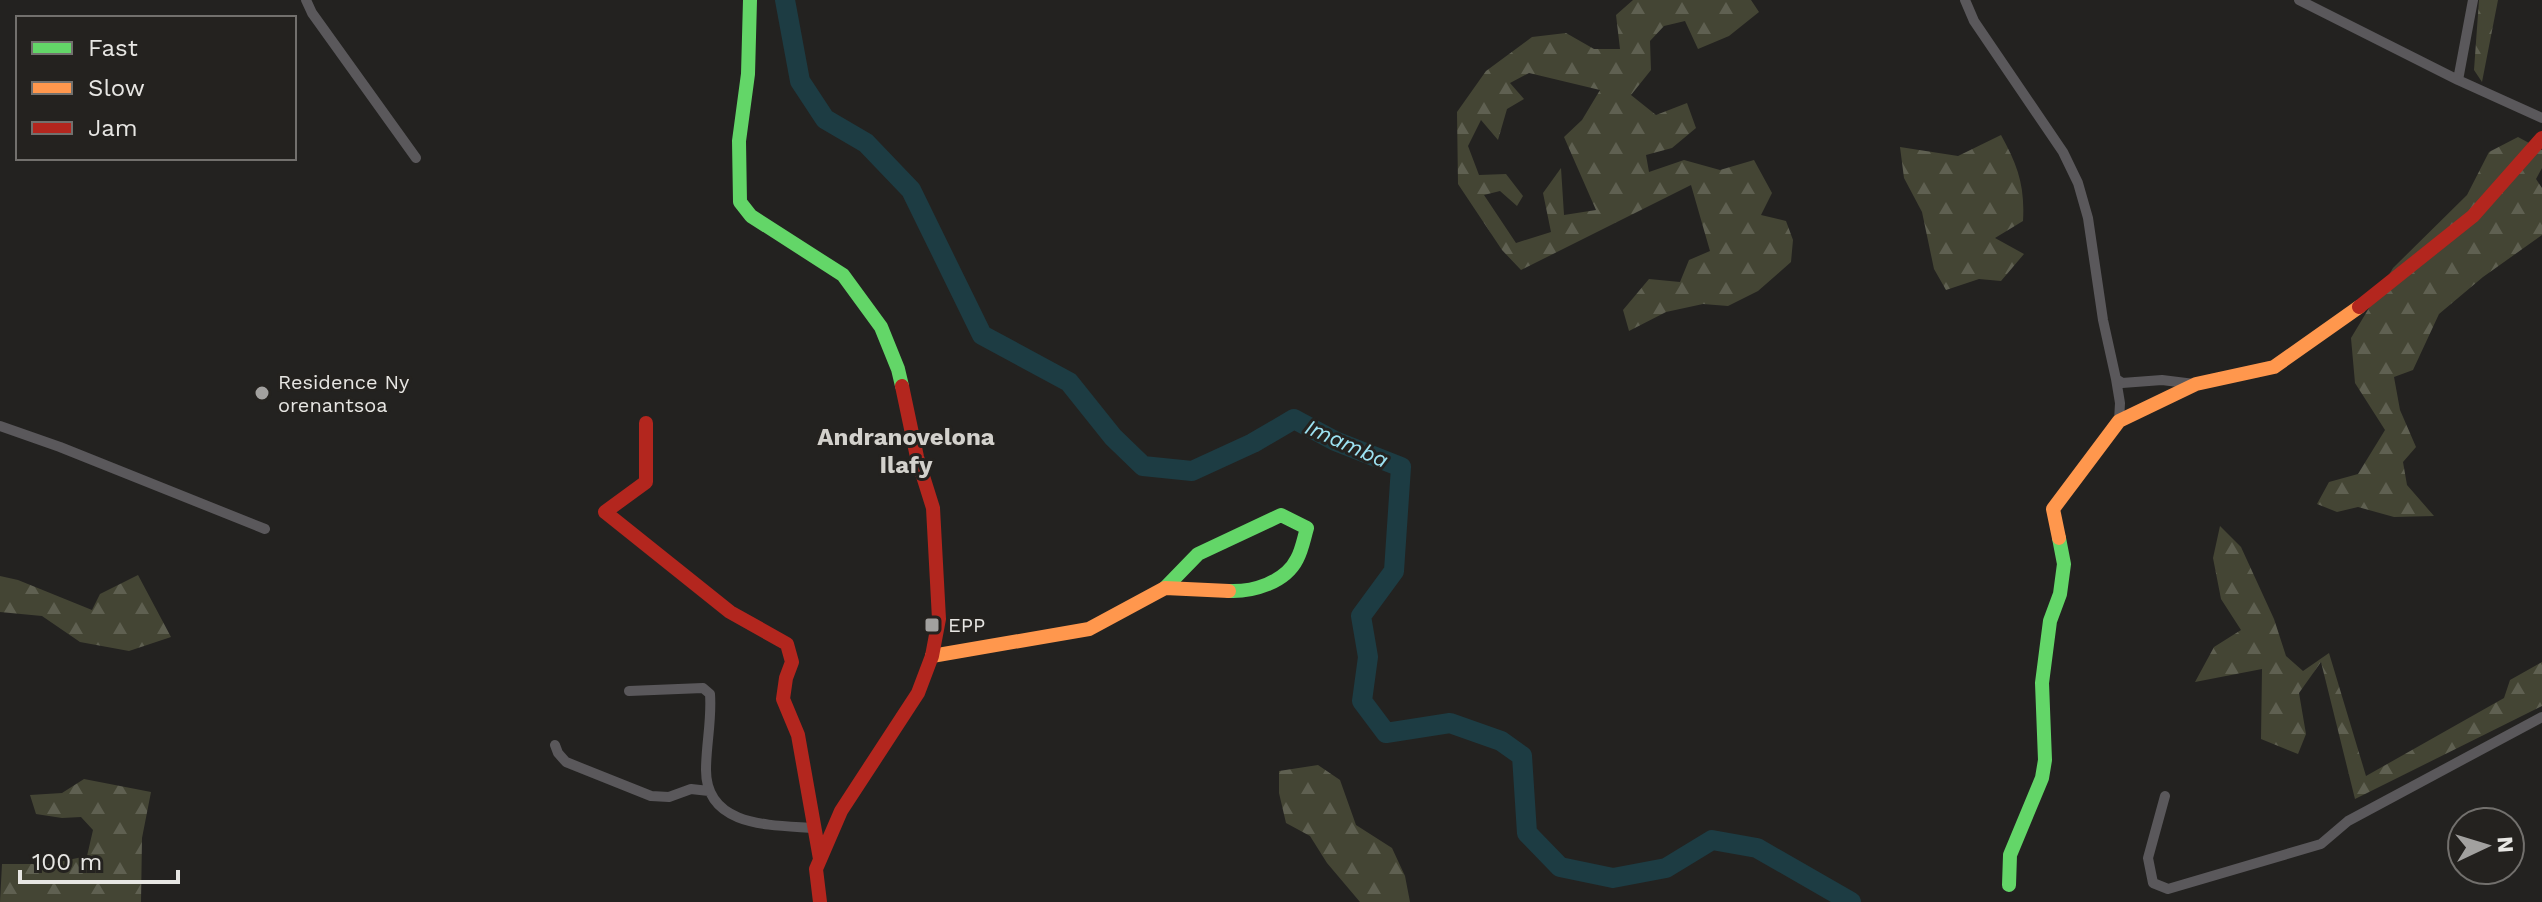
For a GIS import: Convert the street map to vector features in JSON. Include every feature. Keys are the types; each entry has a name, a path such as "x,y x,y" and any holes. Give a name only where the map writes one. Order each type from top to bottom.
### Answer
{"street":[{"path":"306,0 312,13 416,158"},
{"path":"750,0 748,74 739,141 740,202 751,216 843,275 881,327 898,369 917,457 933,508 939,619 932,656 918,693 841,811 816,869 820,902"},
{"path":"1965,0 1974,21 2063,152 2078,183 2088,218 2103,320 2116,379 2119,421"},
{"path":"2299,0 2458,80 2542,118"},
{"path":"2458,80 2473,0"},
{"path":"2009,885 2013,847 2020,824 2042,778 2045,760 2042,683 2050,621 2060,594 2064,564 2053,509 2119,421 2196,384 2274,367 2346,318 2473,216 2542,138"},
{"path":"2116,379 2122,383 2162,380 2196,384"},
{"path":"646,423 646,482 605,512 730,612 787,644 792,662 783,699 798,735 820,859"},
{"path":"0,426 265,529"},
{"path":"932,656 1089,629 1165,588 1198,554 1238,533 1281,515 1307,528 1296,562 1273,582 1246,592 1165,588"},
{"path":"629,691 703,688 710,694 712,716 706,772 709,791 719,806 735,817 756,825 814,828"},
{"path":"2165,796 2148,858 2153,883 2168,889 2321,844 2348,821 2542,717"},
{"path":"555,745 566,762 651,796 669,797 691,789 709,791"}],"green space":[{"path":"1633,0 1751,0 1759,12 1729,36 1698,49 1685,21 1664,26 1650,41 1651,70 1631,95 1656,115 1687,103 1696,128 1672,148 1646,155 1649,172 1684,160 1720,170 1754,160 1772,193 1761,215 1786,221 1793,240 1791,262 1758,291 1728,306 1703,304 1666,312 1629,331 1623,310 1649,279 1680,282 1689,260 1710,251 1691,185 1521,270 1502,250 1458,184 1457,112 1486,71 1532,37 1566,33 1594,49 1620,49 1616,15","holes":["1529,73 1600,90 1582,120 1564,137 1596,210 1564,215 1561,168 1543,193 1551,232 1516,243 1484,195 1500,191 1517,206 1523,196 1506,174 1479,175 1468,146 1481,120 1498,140 1507,109 1524,99 1510,83"]},
{"path":"2479,0 2498,0 2482,82 2474,70"},
{"path":"2001,135 2019,176 2023,221 1995,238 2024,254 2001,281 1979,279 1946,290 1934,269 1922,212 1904,178 1900,147 1958,156"},
{"path":"2518,137 2542,150 2542,168 2536,179 2542,188 2542,235 2483,277 2439,314 2413,370 2394,377 2400,410 2416,447 2403,462 2407,485 2434,516 2394,517 2358,507 2337,512 2317,504 2329,482 2358,474 2385,430 2355,383 2351,338 2393,268 2467,195 2489,152"},
{"path":"2220,526 2241,547 2274,619 2286,656 2303,671 2329,653 2366,776 2504,698 2510,680 2542,662 2542,706 2355,799 2321,662 2299,693 2306,734 2298,754 2261,739 2262,669 2195,682 2214,647 2241,630 2221,599 2213,558"},
{"path":"138,575 171,637 129,651 80,642 42,616 0,612 0,576 18,580 92,610 100,594"},
{"path":"1318,765 1340,780 1356,825 1392,848 1405,876 1410,902 1360,902 1327,863 1310,836 1286,823 1279,793 1279,771"},
{"path":"84,779 151,792 142,838 141,902 0,902 2,864 49,864 87,856 93,830 81,817 36,814 30,795 62,793"}],"waterway":[{"name":"Imamba","path":"785,0 800,81 825,119 866,143 911,190 982,335 1069,382 1113,437 1143,466 1192,471 1253,443 1294,419 1335,441 1401,467 1394,571 1361,616 1368,657 1362,701 1386,733 1450,723 1501,741 1522,756 1527,833 1560,867 1613,878 1666,868 1712,840 1757,848 1851,902"}],"traffic: fast":[{"path":"750,0 748,74 739,141 740,202 751,216 843,275 881,327 902,386"},
{"path":"1165,588 1198,554 1281,515 1307,528 1299,555 1285,574 1257,588 1229,591"},
{"path":"2009,885 2010,855 2042,778 2045,760 2042,683 2050,621 2060,594 2064,564 2059,538"}],"traffic: slow":[{"path":"2059,538 2053,509 2119,421 2196,384 2274,367 2359,307"},
{"path":"932,656 1089,629 1165,588 1229,591"}],"traffic: jam":[{"path":"2359,307 2473,216 2542,138"},
{"path":"820,902 816,869 841,811 918,693 932,656 939,619 933,508 917,457 902,386"},
{"path":"646,423 646,482 605,512 730,612 787,644 792,662 783,699 798,735 820,859"}],"place":[{"name":"Residence Ny orenantsoa","path":"262,393"},
{"name":"EPP","path":"932,625"}],"district":[{"name":"Andranovelona Ilafy","path":"906,451"}]}
